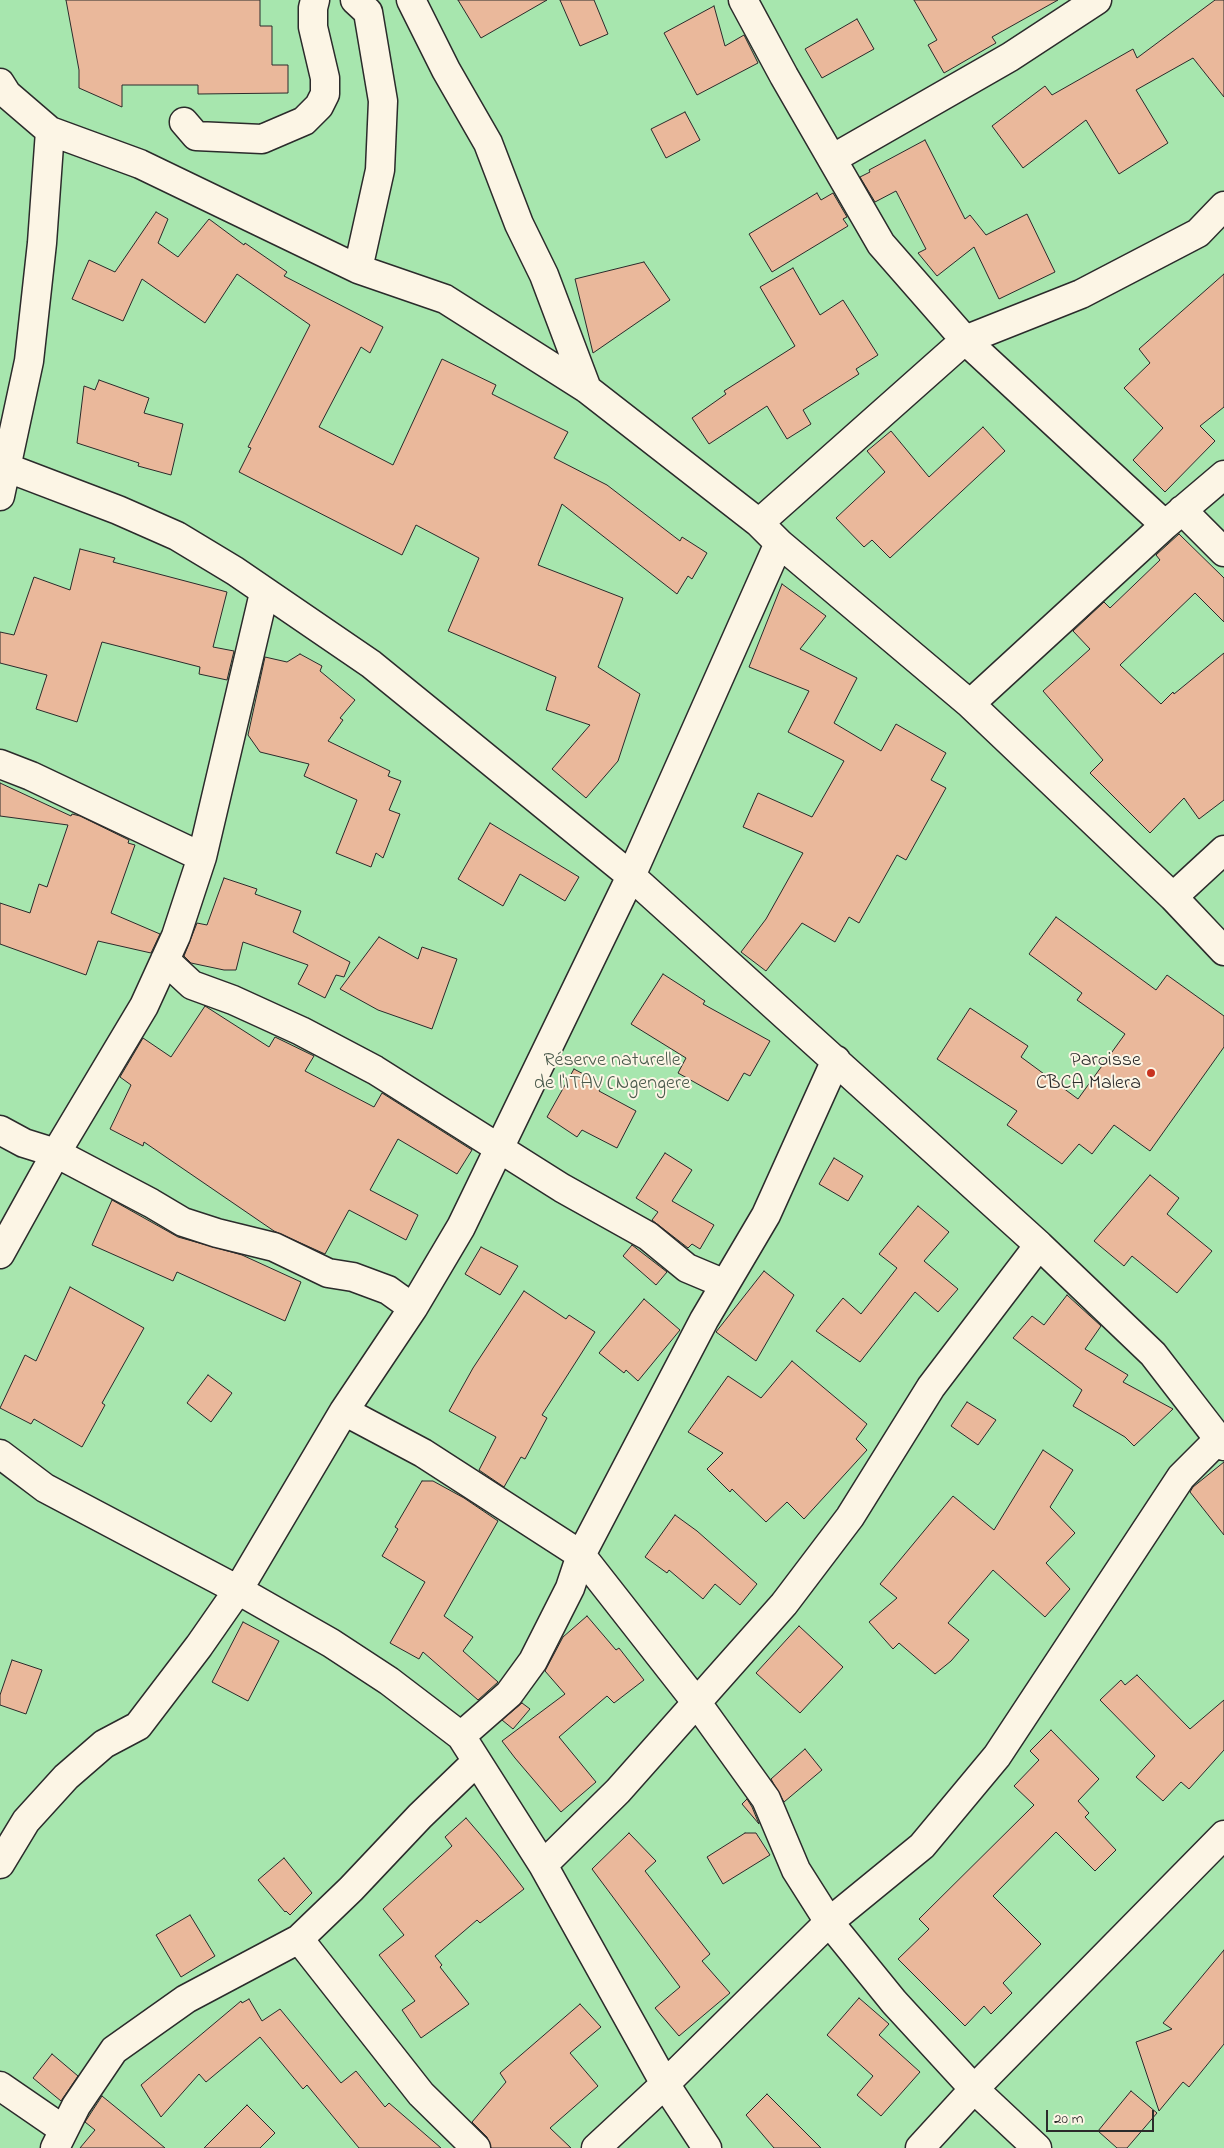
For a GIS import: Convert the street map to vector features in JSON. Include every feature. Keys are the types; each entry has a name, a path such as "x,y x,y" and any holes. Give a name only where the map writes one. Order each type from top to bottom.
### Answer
{"street":[{"path":"184,122 196,136 262,139 304,121 319,106 325,94 325,78 313,28 315,0"},
{"path":"355,0 368,12 383,101 380,170 358,268"},
{"path":"411,0 446,70 488,143 519,224 544,274 587,389"},
{"path":"743,0 881,244 965,340 1173,517 1224,552"},
{"path":"832,159 1010,57 1097,0"},
{"path":"0,83 7,94 50,131 140,164 358,268 445,299 587,389 759,523 779,543 970,704 1173,897 1224,952"},
{"path":"0,496 4,466 29,360 42,243 50,131"},
{"path":"759,523 965,340 1081,294 1198,233 1224,206"},
{"path":"4,466 118,510 177,536 235,572 371,664 631,876 1039,1245 1153,1354 1221,1442 1181,1477 997,1756 922,1846 829,1922 665,2084 596,2148"},
{"path":"970,704 1173,517 1224,475"},
{"path":"0,1864 26,1821 66,1777 104,1744 138,1726 199,1646 238,1590 344,1411 413,1308 461,1227 631,876 779,543"},
{"path":"0,1254 56,1153 144,1006 176,936 202,857 264,593"},
{"path":"0,764 31,776 202,857"},
{"path":"1173,897 1224,850"},
{"path":"165,960 192,985 233,1000 301,1031 376,1070 610,1216 648,1236 687,1268 725,1284"},
{"path":"461,1736 509,1694 533,1661 570,1588 581,1555 704,1320 766,1215 836,1060"},
{"path":"0,1130 24,1143 56,1153 183,1222 217,1233 274,1247 328,1273 353,1277 388,1290 413,1308"},
{"path":"543,1865 618,1790 784,1604 850,1517 931,1387 1039,1245"},
{"path":"344,1411 423,1453 581,1555 697,1703 766,1799 796,1870 829,1922 894,2002 974,2089 1037,2148"},
{"path":"0,1454 45,1488 238,1590 331,1643 389,1681 461,1736 543,1865 665,2084 707,2148"},
{"path":"0,2086 60,2139 76,2106 114,2050 186,1999 299,1939 476,1762"},
{"path":"920,2148 974,2089 1224,1835"},
{"path":"299,1939 421,2094 476,2148"}],"green space":[{"name":"Réserve naturelle de l'ITAV (Ngengere","path":"0,0 1224,0 1224,2148 0,2148"}],"building":[{"path":"66,0 260,0 260,26 272,26 272,65 288,65 288,93 198,94 198,85 122,85 122,107 79,88 79,70"},
{"path":"458,0 547,0 481,38"},
{"path":"560,0 594,0 608,34 580,46"},
{"path":"914,0 1058,0 992,37 996,43 944,73 928,45 937,40"},
{"path":"1215,0 1224,0 1224,97 1193,58 1136,90 1168,143 1119,174 1086,120 1023,168 992,126 1045,86 1052,95 1133,49 1137,58"},
{"path":"714,6 725,46 744,35 758,63 697,95 664,33"},
{"path":"857,19 874,49 822,78 805,49"},
{"path":"685,112 700,140 666,158 651,129"},
{"path":"925,140 965,219 970,215 986,235 1027,214 1055,272 999,299 974,247 937,276 918,253 926,249 896,191 875,202 860,177 870,172 869,170"},
{"path":"817,193 821,200 833,193 847,217 843,219 848,226 772,272 749,234"},
{"path":"156,212 168,219 158,243 178,257 209,219 244,245 245,243 287,272 284,276 383,327 370,353 361,347 319,427 393,465 442,359 496,385 492,394 568,432 554,458 607,485 680,541 682,537 707,553 692,579 688,576 677,594 562,504 538,565 623,598 598,667 640,694 618,761 586,798 552,769 590,725 546,710 556,677 448,631 479,558 416,525 402,555 239,472 251,448 248,447 310,325 237,274 205,323 142,279 123,321 72,299 89,260 115,272"},
{"path":"644,262 670,300 593,353 575,279"},
{"path":"793,268 820,315 843,300 878,355 856,369 859,374 803,410 811,424 787,439 767,406 709,444 692,418 726,394 724,391 795,346 760,287"},
{"path":"1224,274 1224,407 1200,426 1215,441 1165,492 1133,460 1163,428 1124,388 1150,363 1139,349"},
{"path":"99,380 149,398 144,413 183,424 171,475 138,466 139,463 77,443 84,386 95,390"},
{"path":"983,427 1005,451 890,558 872,540 864,547 836,518 885,472 867,451 891,431 929,477"},
{"path":"1179,534 1224,578 1224,622 1195,593 1120,665 1161,704 1173,692 1174,694 1224,653 1224,800 1199,819 1184,798 1150,833 1090,773 1103,760 1043,691 1090,649 1073,631 1104,602 1110,608 1160,560 1156,555"},
{"path":"80,549 115,558 113,562 227,592 213,647 234,651 227,680 199,674 200,667 102,642 77,722 36,709 47,675 0,663 0,632 14,635 34,577 70,590"},
{"path":"782,584 826,616 800,649 857,678 834,723 881,751 896,724 946,753 931,780 946,788 906,860 897,855 859,923 849,917 835,942 802,923 766,971 741,952 766,919 803,853 743,827 758,793 812,817 844,761 788,732 809,691 749,667"},
{"path":"300,654 322,666 320,671 355,700 340,718 343,720 328,741 390,771 388,776 401,781 389,810 400,814 383,858 376,853 371,867 336,853 357,800 304,776 309,764 260,752 248,735 265,657 287,662"},
{"path":"0,783 71,816 72,814 80,816 129,840 128,843 135,845 111,913 160,934 151,953 98,941 86,975 0,944 0,903 30,913 39,884 47,887 68,825 0,816"},
{"path":"490,823 579,877 565,901 520,874 503,906 458,879"},
{"path":"224,878 257,889 255,894 301,911 293,932 350,962 344,977 336,975 325,998 298,984 308,965 243,942 236,970 224,970 191,963 184,956 197,923 207,925"},
{"path":"1056,917 1156,990 1167,975 1224,1016 1224,1047 1150,1151 1114,1125 1092,1154 1079,1144 1062,1164 1007,1125 1017,1111 937,1059 970,1008 1028,1046 1021,1057 1078,1099 1125,1034 1077,1000 1082,993 1029,954"},
{"path":"379,937 418,959 422,947 457,959 432,1029 378,1010 340,989"},
{"path":"663,974 705,1001 703,1004 770,1041 750,1076 744,1073 728,1101 678,1073 686,1058 631,1024"},
{"path":"205,1006 269,1047 275,1037 314,1056 305,1071 374,1107 382,1093 472,1150 457,1174 398,1139 370,1190 418,1215 406,1240 349,1210 325,1254 274,1231 144,1142 143,1146 110,1129 131,1085 120,1077 143,1038 171,1057"},
{"path":"574,1069 602,1084 599,1091 636,1111 617,1148 582,1130 577,1137 547,1117"},
{"path":"665,1153 692,1170 672,1201 714,1225 700,1249 692,1244 688,1248 652,1220 658,1212 636,1198"},
{"path":"834,1158 863,1176 848,1201 819,1184"},
{"path":"1150,1175 1179,1198 1167,1214 1212,1251 1177,1293 1132,1256 1124,1266 1094,1241"},
{"path":"112,1200 178,1237 242,1255 301,1282 285,1321 177,1272 173,1281 92,1245"},
{"path":"918,1206 949,1232 924,1261 958,1289 938,1312 915,1292 860,1362 816,1331 843,1298 861,1314 897,1268 879,1254"},
{"path":"632,1245 667,1272 656,1285 623,1256"},
{"path":"481,1247 518,1266 500,1295 465,1274"},
{"path":"764,1271 794,1295 756,1361 716,1332"},
{"path":"70,1287 144,1328 102,1403 105,1405 82,1447 34,1419 31,1424 0,1408 25,1355 36,1361"},
{"path":"524,1291 566,1319 569,1315 595,1332 542,1415 547,1418 525,1459 521,1457 504,1487 479,1470 496,1437 449,1411 473,1368"},
{"path":"1067,1295 1101,1326 1085,1349 1128,1375 1123,1382 1173,1409 1134,1446 1125,1437 1073,1406 1082,1390 1013,1338 1032,1316 1044,1325"},
{"path":"644,1299 680,1330 638,1381 626,1370 624,1373 599,1353"},
{"path":"792,1361 867,1424 856,1439 867,1450 804,1519 787,1502 766,1522 732,1489 730,1492 707,1469 723,1453 688,1432 728,1376 761,1398"},
{"path":"208,1375 232,1393 211,1422 187,1403"},
{"path":"967,1402 996,1420 978,1445 951,1426"},
{"path":"1043,1450 1073,1470 1050,1507 1075,1533 1046,1563 1070,1589 1045,1617 993,1570 948,1623 969,1640 951,1661 935,1674 899,1643 893,1649 869,1622 897,1598 880,1584 953,1496 994,1530"},
{"path":"1224,1462 1224,1535 1190,1492 1193,1487"},
{"path":"422,1481 433,1481 464,1498 498,1521 444,1616 473,1637 463,1651 498,1682 478,1700 423,1652 419,1659 390,1643 425,1582 382,1556 398,1529 395,1527"},
{"path":"675,1515 697,1531 757,1584 740,1605 715,1584 703,1599 669,1570 667,1573 645,1557"},
{"path":"587,1616 616,1650 619,1648 644,1680 614,1703 607,1696 559,1737 596,1782 561,1812 502,1741 565,1694 545,1671 563,1637"},
{"path":"243,1622 279,1641 248,1701 212,1682"},
{"path":"799,1626 843,1667 800,1713 756,1673"},
{"path":"12,1660 42,1670 26,1714 0,1705 0,1695"},
{"path":"1137,1675 1190,1729 1224,1700 1224,1750 1189,1789 1181,1782 1163,1801 1136,1777 1155,1756 1100,1700 1121,1680 1125,1685"},
{"path":"522,1703 530,1709 513,1729 502,1720"},
{"path":"1051,1730 1099,1779 1078,1801 1089,1813 1085,1817 1116,1850 1095,1871 1056,1832 993,1896 1041,1944 1003,1983 1012,1993 991,2014 984,2006 965,2026 898,1959 929,1929 919,1919 1034,1805 1014,1786 1039,1760 1030,1751"},
{"path":"805,1749 822,1770 784,1802 771,1779"},
{"path":"747,1799 752,1807 759,1824 742,1804"},
{"path":"466,1818 524,1889 480,1923 477,1920 435,1956 442,1965 440,1967 469,2004 421,2038 402,2010 415,2001 379,1955 404,1935 383,1909 452,1846 445,1837"},
{"path":"629,1833 656,1861 645,1871 710,1954 702,1961 730,1993 679,2036 655,2008 680,1987 592,1869"},
{"path":"745,1833 756,1833 770,1855 723,1884 707,1857"},
{"path":"284,1858 312,1893 290,1915 285,1912 258,1880"},
{"path":"190,1915 215,1956 181,1977 156,1935"},
{"path":"1224,1950 1224,2044 1189,2087 1183,2082 1159,2111 1136,2042 1172,2029 1163,2023"},
{"path":"859,1998 889,2024 879,2035 920,2072 881,2116 857,2095 873,2076 827,2035"},
{"path":"249,1999 262,2021 280,2009 341,2083 356,2071 385,2107 389,2103 441,2148 359,2148 307,2085 303,2089 260,2037 206,2082 199,2074 161,2117 141,2085 241,2001 242,2003"},
{"path":"580,2004 601,2027 570,2053 598,2086 550,2128 571,2148 491,2148 487,2137 472,2122 506,2082 500,2073"},
{"path":"52,2054 78,2076 61,2101 33,2078"},
{"path":"1131,2091 1157,2113 1127,2148 1117,2148 1098,2131"},
{"path":"767,2094 821,2148 774,2148 746,2115"},
{"path":"102,2096 165,2148 80,2148 95,2130 85,2122"},
{"path":"247,2105 275,2133 260,2148 204,2148"}],"place":[{"name":"Paroisse CBCA Malera","path":"1151,1073"}]}
